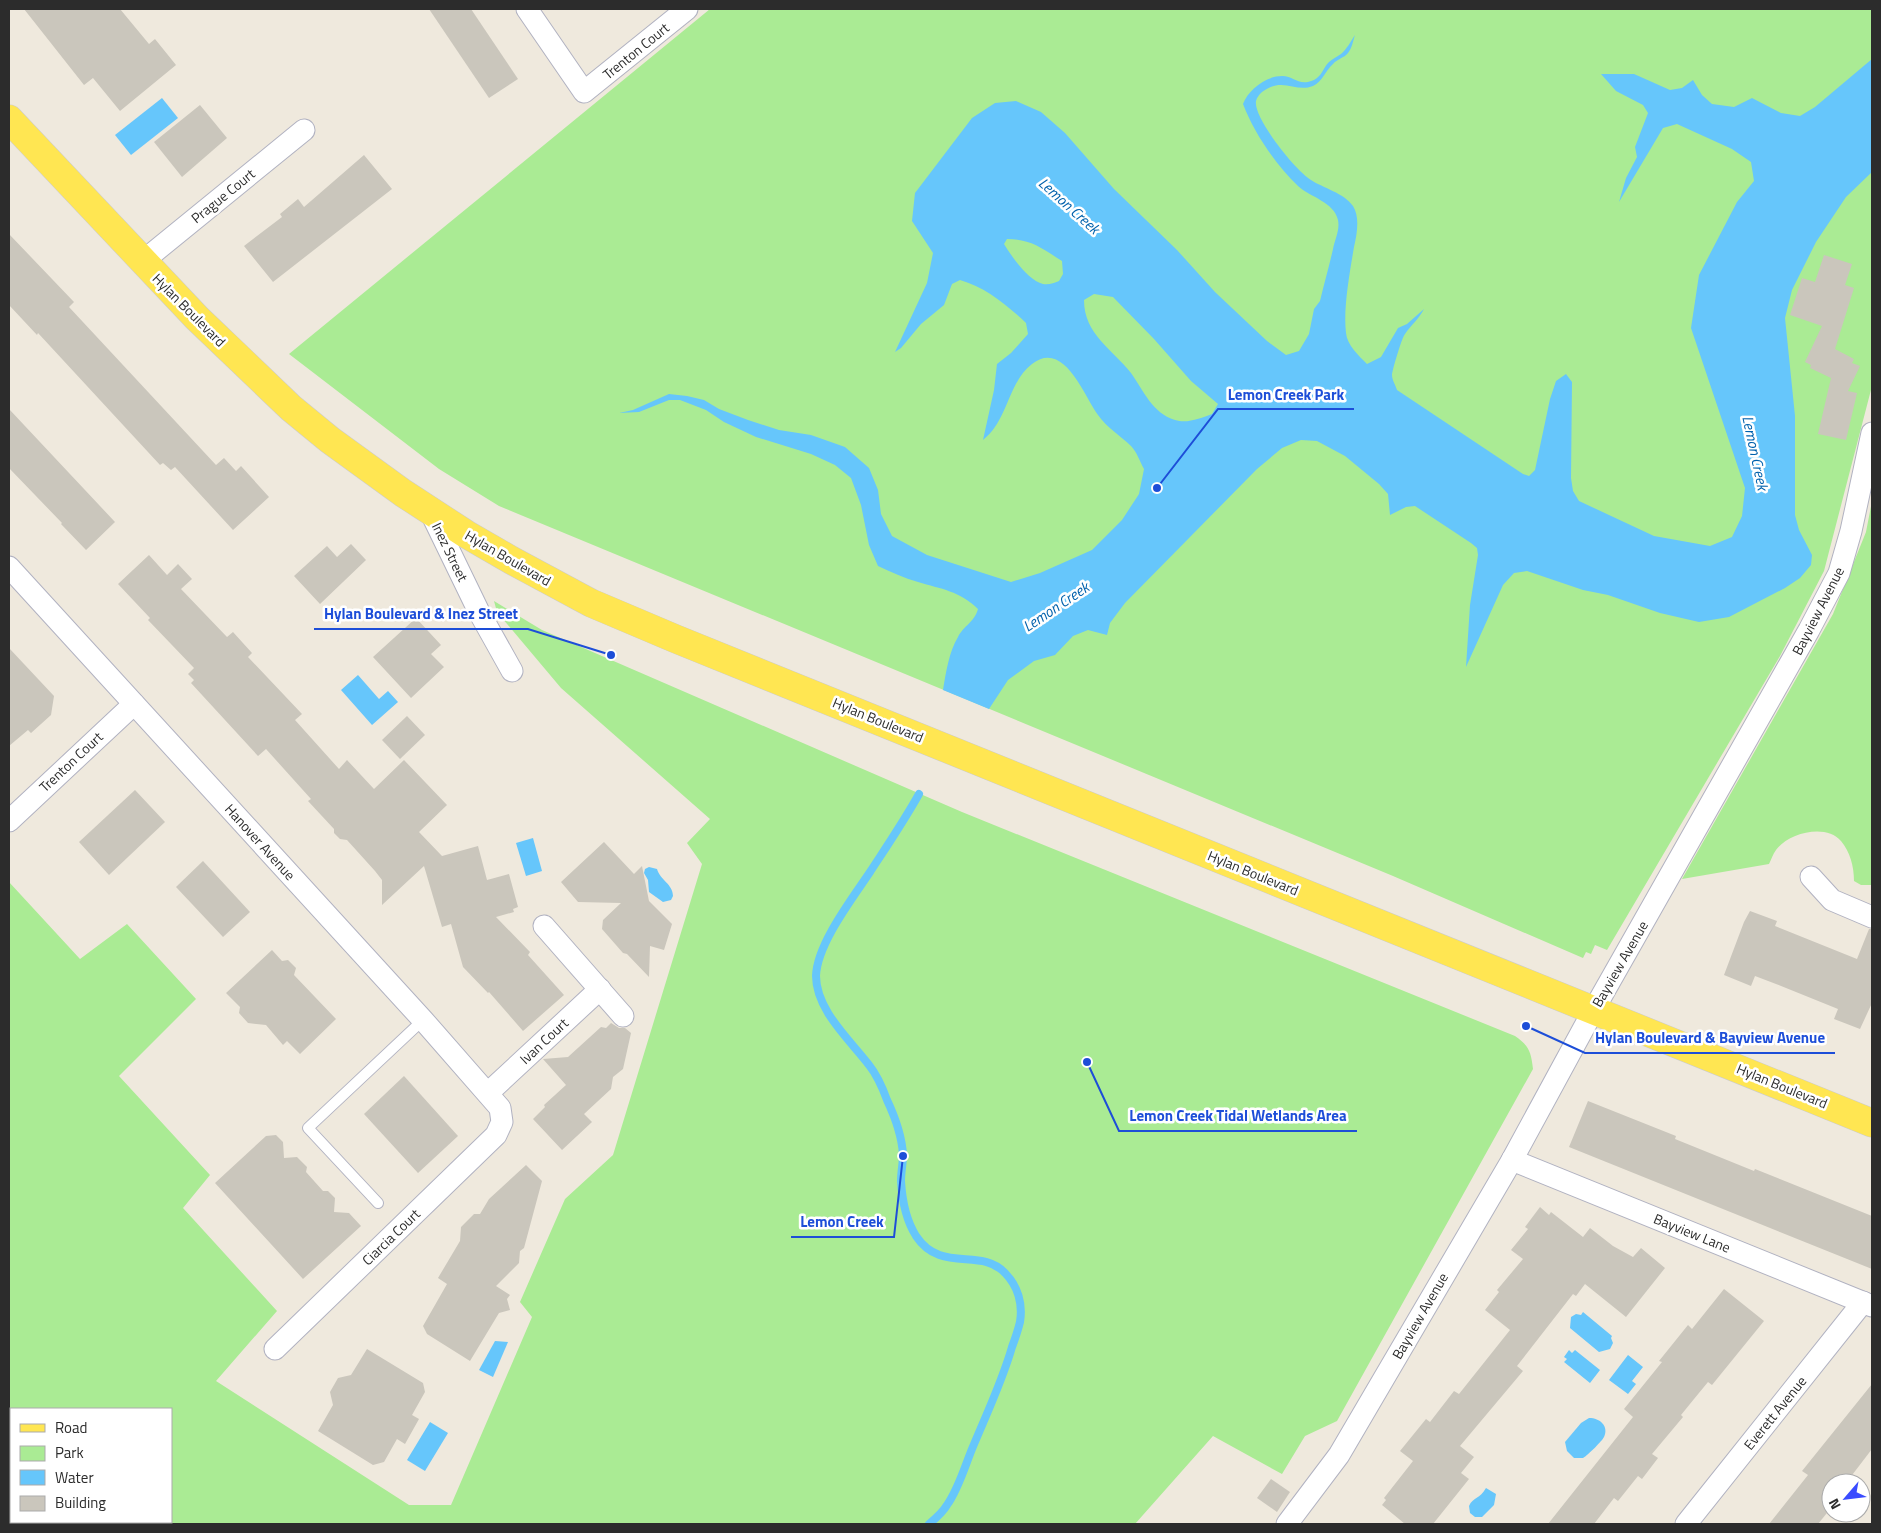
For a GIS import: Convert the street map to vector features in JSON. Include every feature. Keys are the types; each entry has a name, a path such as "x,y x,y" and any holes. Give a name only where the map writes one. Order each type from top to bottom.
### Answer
{"main road":[{"name":"Hylan Boulevard","path":"9,119 142,262 228,349 291,408 365,466 430,511 511,560 592,604 676,640 1872,1123"}],"street":[{"name":"Trenton Court","path":"527,9 584,92 687,9"},
{"name":"Prague Court","path":"142,262 304,130"},
{"name":"Bayview Avenue","path":"1287,1524 1339,1455 1512,1160 1593,1011 1810,630 1839,572 1851,531 1872,433"},
{"name":"Inez Street","path":"430,511 479,612 512,671"},
{"name":"Hanover Avenue","path":"9,567 488,1093 500,1108 502,1122"},
{"name":"Trenton Court","path":"9,820 134,704"},
{"path":"1811,877 1832,900 1872,917"},
{"path":"544,926 623,1016"},
{"name":"Ivan Court","path":"488,1093 600,989"},
{"name":"Ciarcia Court","path":"275,1349 496,1135 502,1122"},
{"name":"Bayview Lane","path":"1512,1160 1868,1304"},
{"name":"Everett Avenue","path":"1686,1524 1868,1304"}],"lane":[{"path":"378,1203 308,1128 423,1020"}],"green space":[{"path":"710,9 1872,9 1872,386 1824,571 1780,656 1607,950 1595,945 1591,954 1586,952 1583,958 1393,876 499,506 439,469 289,354"},
{"path":"1872,501 1872,885 1861,885 1854,881 1851,860 1841,841 1826,832 1817,831 1807,832 1789,839 1776,850 1769,864 1682,879 1833,614 1866,532"},
{"path":"494,601 542,630 962,812 1515,1036 1523,1043 1530,1053 1533,1069 1337,1421 1305,1436 1282,1474 1213,1436 1135,1524 9,1524 9,882 80,959 127,924 196,999 119,1076 210,1175 183,1208 277,1311 216,1381 409,1505 451,1505 532,1317 520,1302 565,1199 613,1155 702,864 687,843 710,819 561,688 497,612"}],"water":[{"path":"1355,35 1348,53 1335,62 1322,79 1313,86 1300,88 1276,85 1262,92 1256,101 1261,119 1286,156 1311,180 1349,201 1357,215 1357,231 1345,313 1346,333 1351,346 1367,364 1381,357 1398,328 1407,324 1424,309 1405,334 1400,347 1392,375 1397,390 1523,474 1529,476 1535,470 1550,399 1556,381 1566,374 1572,382 1571,478 1573,491 1579,501 1654,536 1710,546 1732,537 1742,516 1745,488 1691,328 1699,275 1737,202 1754,181 1751,162 1732,149 1677,124 1663,128 1619,202 1626,178 1637,157 1635,147 1648,113 1643,105 1616,91 1601,74 1634,74 1670,90 1682,88 1693,80 1702,95 1712,104 1734,107 1752,98 1781,113 1800,116 1815,107 1872,59 1872,172 1846,197 1816,242 1792,290 1785,318 1795,416 1795,515 1799,530 1812,555 1811,565 1800,578 1785,588 1729,617 1699,622 1660,613 1608,595 1583,590 1527,571 1514,573 1503,585 1466,667 1470,605 1478,555 1477,548 1415,506 1406,507 1390,515 1388,494 1379,484 1345,456 1317,441 1301,440 1282,448 1257,469 1125,603 1110,623 1107,635 1088,630 1073,636 1055,655 1034,661 1008,680 989,709 943,690 952,649 960,633 974,618 978,609 957,594 908,579 878,566 869,545 861,505 851,478 835,465 811,454 756,437 724,422 706,410 680,400 669,400 639,412 619,413 633,410 669,394 687,396 704,400 719,409 748,420 779,430 811,435 845,447 869,468 878,490 881,514 892,536 927,555 1011,582 1040,573 1092,550 1122,520 1139,494 1144,469 1133,448 1101,419 1072,373 1063,364 1054,359 1043,358 1032,364 1018,381 998,423 983,440 994,390 997,364 1011,353 1028,334 1026,323 995,297 978,287 960,280 952,284 944,305 921,324 901,348 895,352 927,283 933,253 912,221 915,193 972,118 995,103 1016,101 1041,112 1065,133 1114,189 1177,250 1215,292 1267,341 1286,355 1299,351 1309,334 1314,309 1320,301 1338,231 1338,220 1336,214 1327,204 1298,186 1282,168 1259,137 1243,104 1253,89 1270,78 1286,76 1300,82 1314,80 1329,62 1343,52","holes":["1007,239 1030,243 1062,261 1063,274 1059,281 1043,284 1032,278 1007,249 1004,244","1094,294 1113,297 1191,381 1218,404 1212,414 1194,420 1180,421 1167,417 1154,407 1124,364 1094,332 1085,312 1084,300"]},
{"path":"162,98 178,118 131,155 115,135"},
{"path":"358,675 379,699 388,691 398,702 372,725 341,690"},
{"path":"533,838 542,871 526,876 516,843"},
{"path":"649,867 657,869 671,888 673,896 671,900 663,902 649,892 648,880 644,873 645,869"},
{"path":"1583,1312 1612,1336 1613,1343 1610,1349 1599,1352 1570,1328 1571,1317 1576,1314 1581,1315"},
{"path":"495,1341 508,1342 493,1377 479,1370"},
{"path":"1569,1350 1572,1353 1575,1350 1600,1370 1590,1383 1564,1362 1567,1359 1564,1357"},
{"path":"1628,1355 1643,1367 1632,1381 1636,1384 1628,1394 1609,1380"},
{"path":"1589,1418 1597,1419 1602,1423 1605,1429 1604,1437 1583,1458 1574,1458 1567,1451 1565,1442 1581,1423"},
{"path":"430,1422 448,1433 425,1471 407,1460"},
{"path":"1486,1488 1496,1494 1494,1505 1482,1517 1475,1517 1470,1513 1469,1506"}],"building":[{"path":"24,9 120,9 149,44 155,39 176,65 120,111 93,78 84,85"},
{"path":"429,9 471,9 518,79 489,98"},
{"path":"200,105 227,138 182,177 154,142"},
{"path":"364,155 392,189 273,282 244,246 282,217 280,214 298,199 304,207"},
{"path":"9,234 74,302 69,307 216,465 224,458 236,471 241,466 269,497 233,530 175,467 171,470 163,463 160,465 38,333 37,335 9,305"},
{"path":"1824,255 1852,264 1845,285 1854,288 1835,349 1854,359 1852,363 1860,366 1848,391 1857,393 1846,440 1818,434 1831,378 1810,368 1811,365 1805,362 1822,326 1790,315 1802,278 1815,282"},
{"path":"9,409 115,522 86,550 9,468"},
{"path":"351,544 366,560 320,604 294,576 327,546 337,557"},
{"path":"149,555 167,575 178,564 192,579 181,589 227,637 233,632 252,653 248,657 302,714 295,720 339,769 347,760 374,789 404,760 447,805 419,832 442,856 478,846 487,880 509,874 518,907 513,909 514,912 496,917 530,952 528,955 564,995 523,1031 489,992 463,967 451,924 442,927 424,866 382,905 382,880 375,871 347,840 340,839 334,833 334,829 308,801 311,799 266,749 258,756 191,683 194,680 188,674 194,668 148,620 150,618 118,584"},
{"path":"416,618 441,645 431,654 444,667 411,698 373,657"},
{"path":"9,648 54,696 51,715 31,733 28,730 9,746"},
{"path":"407,716 425,735 400,759 382,740"},
{"path":"135,790 165,822 109,875 79,842"},
{"path":"604,842 634,874 642,866 649,901 672,924 664,950 650,946 649,977 627,954 623,953 602,929 603,920 621,903 578,902 561,882"},
{"path":"203,861 250,912 223,937 176,887"},
{"path":"1750,911 1777,921 1775,926 1857,959 1869,929 1872,929 1872,1003 1860,1029 1834,1019 1838,1009 1776,984 1755,976 1751,986 1724,975"},
{"path":"272,950 282,961 288,960 296,968 294,975 336,1019 300,1054 287,1041 283,1045 266,1025 248,1023 239,1013 240,1007 226,993"},
{"path":"611,1023 619,1028 625,1028 631,1033 623,1069 613,1077 611,1089 584,1114 592,1122 562,1150 533,1119 545,1107 544,1105 566,1085 543,1059 568,1057 601,1027 606,1028"},
{"path":"404,1076 458,1136 418,1173 364,1114"},
{"path":"1588,1101 1676,1136 1675,1139 1754,1171 1755,1169 1872,1216 1872,1269 1569,1147"},
{"path":"276,1135 283,1142 284,1158 297,1157 307,1167 306,1172 323,1191 328,1191 335,1198 334,1212 349,1213 361,1226 303,1279 215,1183 266,1136"},
{"path":"526,1165 542,1181 524,1248 520,1251 519,1263 496,1286 510,1295 507,1299 510,1310 499,1313 470,1361 427,1334 423,1326 447,1284 438,1278 460,1241 461,1227 474,1214 480,1214 489,1199"},
{"path":"1540,1207 1549,1215 1551,1212 1583,1237 1590,1228 1613,1246 1633,1257 1641,1248 1665,1268 1626,1317 1585,1284 1576,1296 1573,1294 1517,1366 1523,1371 1460,1446 1474,1457 1461,1473 1469,1479 1433,1524 1405,1524 1382,1505 1386,1500 1384,1498 1413,1461 1400,1451 1426,1419 1430,1422 1454,1391 1459,1394 1510,1330 1485,1310 1499,1292 1497,1290 1523,1259 1511,1250 1528,1229 1525,1227"},
{"path":"1724,1289 1764,1321 1712,1385 1708,1382 1681,1415 1683,1417 1652,1454 1658,1458 1642,1479 1638,1476 1618,1501 1614,1498 1594,1524 1548,1524 1633,1417 1624,1409 1662,1362 1659,1361 1688,1325 1692,1329"},
{"path":"367,1349 423,1383 425,1392 412,1415 419,1419 405,1444 397,1439 384,1462 373,1465 318,1431 333,1405 330,1392 338,1378 351,1375"},
{"path":"1872,1384 1872,1449 1854,1473 1821,1473 1821,1520 1818,1524 1769,1524 1808,1475 1802,1471"},
{"path":"1271,1479 1290,1492 1277,1512 1257,1498"}],"waterway":[{"name":"Lemon Creek","path":"919,794 829,936 822,950 816,976 817,989 828,1013 872,1069 880,1082 893,1113 900,1134 902,1148 901,1181 904,1202 907,1216 916,1236 926,1247 937,1254 949,1258 984,1262 995,1266 1010,1278 1020,1302 1020,1322 999,1386 955,1492 945,1508 929,1524"}],"place":[{"name":"Lemon Creek Park","path":"1157,488"},
{"name":"Hylan Boulevard & Inez Street","path":"611,655"},
{"name":"Hylan Boulevard & Bayview Avenue","path":"1526,1026"},
{"name":"Lemon Creek Tidal Wetlands Area","path":"1087,1062"},
{"name":"Lemon Creek","path":"903,1156"}]}
